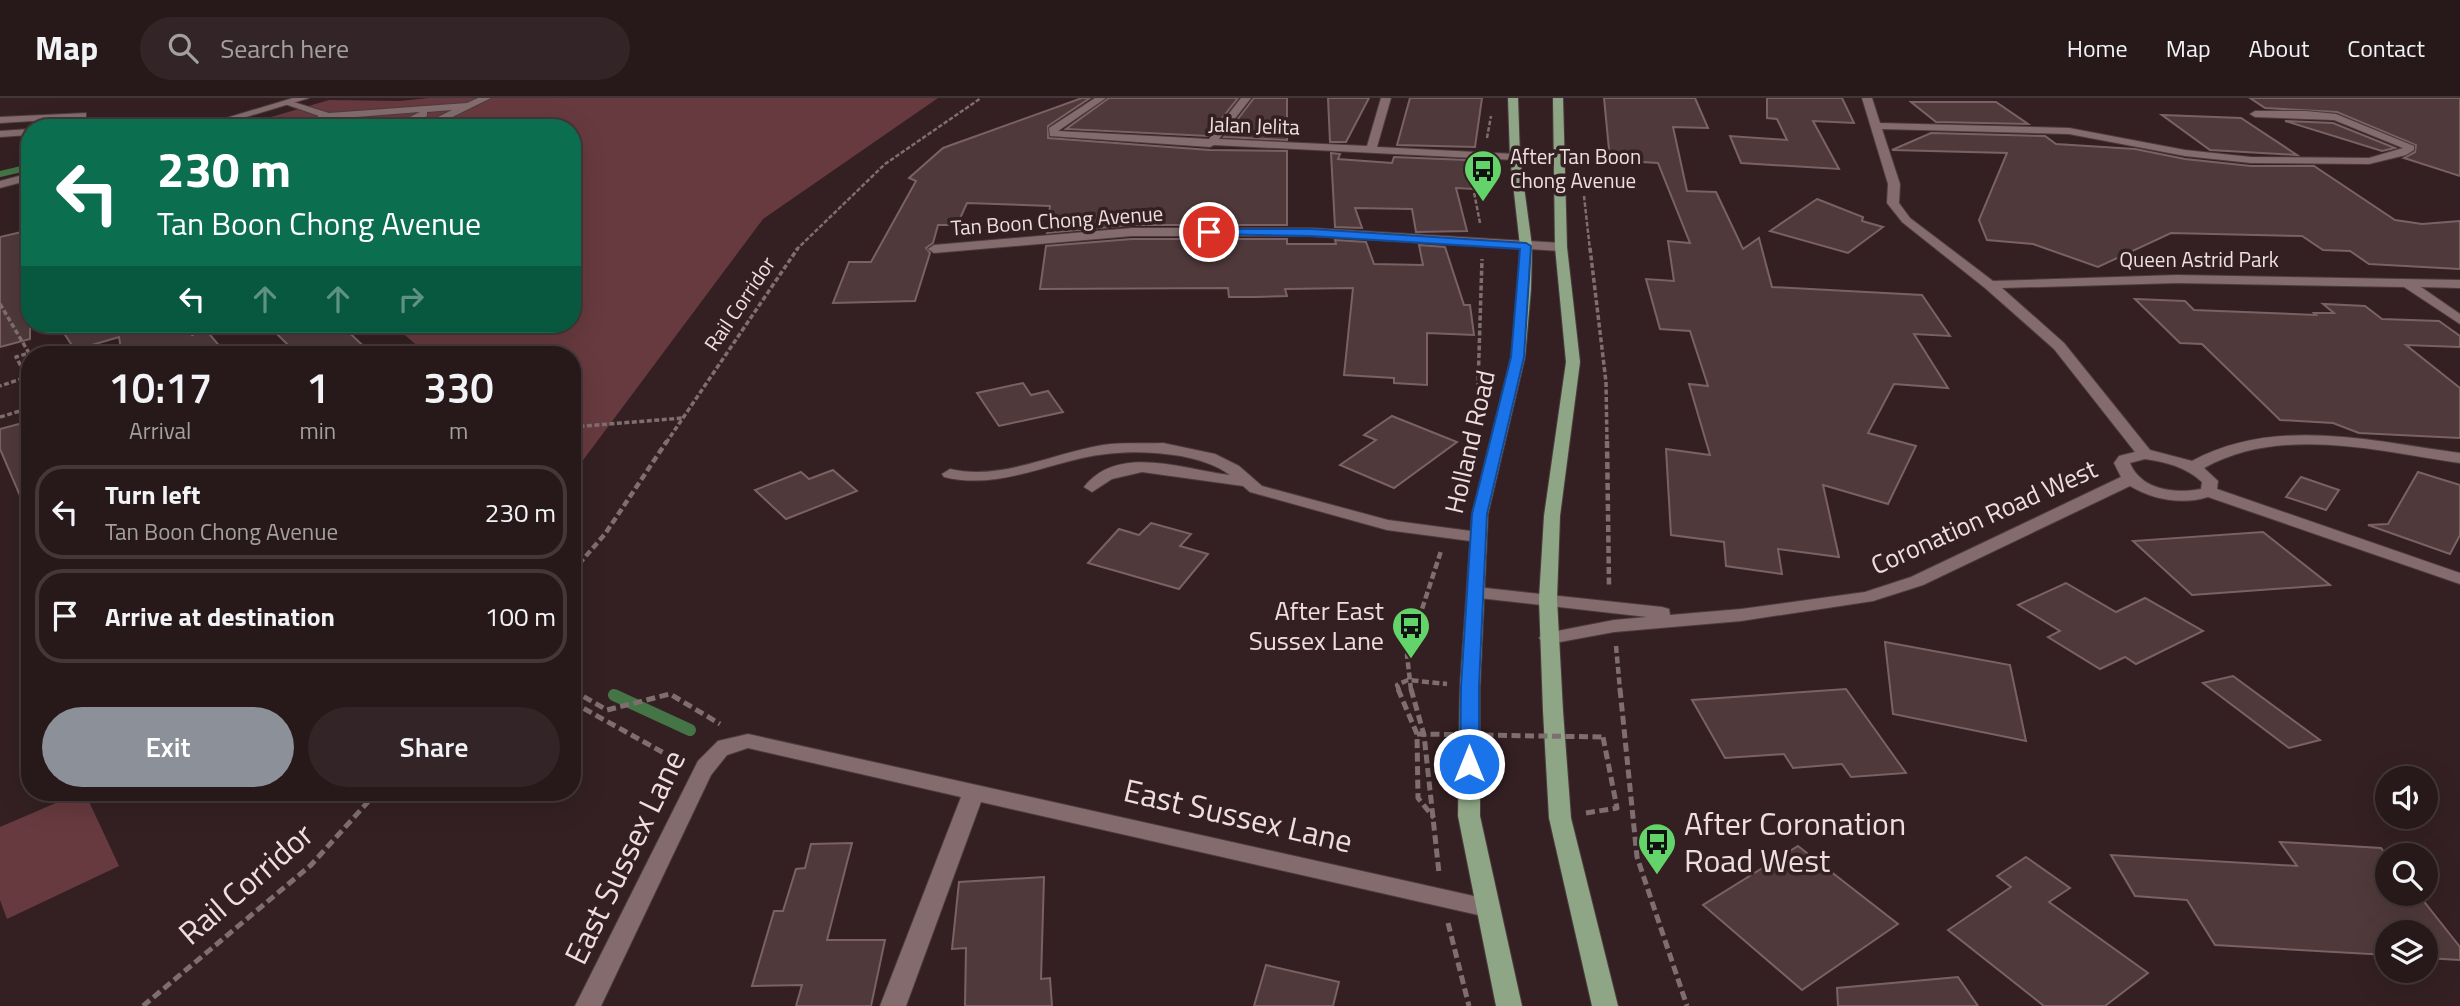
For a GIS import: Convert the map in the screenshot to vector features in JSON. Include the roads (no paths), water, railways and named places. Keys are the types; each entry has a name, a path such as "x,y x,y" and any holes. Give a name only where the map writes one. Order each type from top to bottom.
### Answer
{"main road":[{"name":"Holland Road","path":"1509,1006 1469,816 1470,686 1480,514 1518,357 1526,246 1515,157 1513,98"},
{"path":"1558,98 1561,247 1573,362 1552,516 1549,638 1560,817 1605,1006"}],"street":[{"path":"230,119 304,98"},
{"path":"440,119 486,98"},
{"name":"Jalan Jelita","path":"1101,98 1053,130 1054,134 1210,144 1515,157"},
{"path":"1210,144 1246,98"},
{"path":"1371,150 1386,98"},
{"path":"1867,98 1894,184 1893,203 1906,220 1990,285 2059,346 2145,454"},
{"path":"287,103 328,116"},
{"path":"1875,126 2069,131 2185,153 2251,160 2369,161 2402,153 2410,148 2403,141 2362,130 2313,103"},
{"path":"321,119 328,116 468,106"},
{"path":"412,119 437,108"},
{"path":"2255,114 2336,117"},
{"path":"0,120 83,115"},
{"path":"0,134 21,133"},
{"path":"0,185 21,179"},
{"name":"Tan Boon Chong Avenue","path":"934,250 1132,232 1311,232 1561,247"},
{"name":"Queen Astrid Park","path":"1990,285 2177,279 2460,285"},
{"path":"2408,284 2460,320"},
{"path":"2193,467 2202,460 2255,442 2344,442 2460,458"},
{"path":"950,474 967,478 995,476 1105,449 1163,448 1209,457 1233,469 1243,481 1256,489 1387,525 1478,537"},
{"path":"2209,492 2210,481 2193,467 2173,459 2145,454 2125,459 2122,463 2131,479 2169,495 2192,497 2209,492 2460,579"},
{"path":"1092,487 1109,471 1136,466 1217,480 1243,481"},
{"name":"Coronation Road West","path":"1549,638 1614,626 1690,617 1741,615 1867,597 1917,581 2095,499 2131,479"},
{"name":"Coronation Road West","path":"1476,593 1690,617"},
{"name":"East Sussex Lane","path":"588,1006 701,774 720,747 748,741 1487,908"},
{"path":"892,1006 974,791"}],"waterway":[{"path":"0,174 21,169"},
{"path":"614,695 690,730"}],"place":[{"name":"After Tan Boon Chong Avenue","path":"1483,203"},
{"name":"After East Sussex Lane","path":"1411,660"},
{"name":"After Coronation Road West","path":"1657,876"}]}
